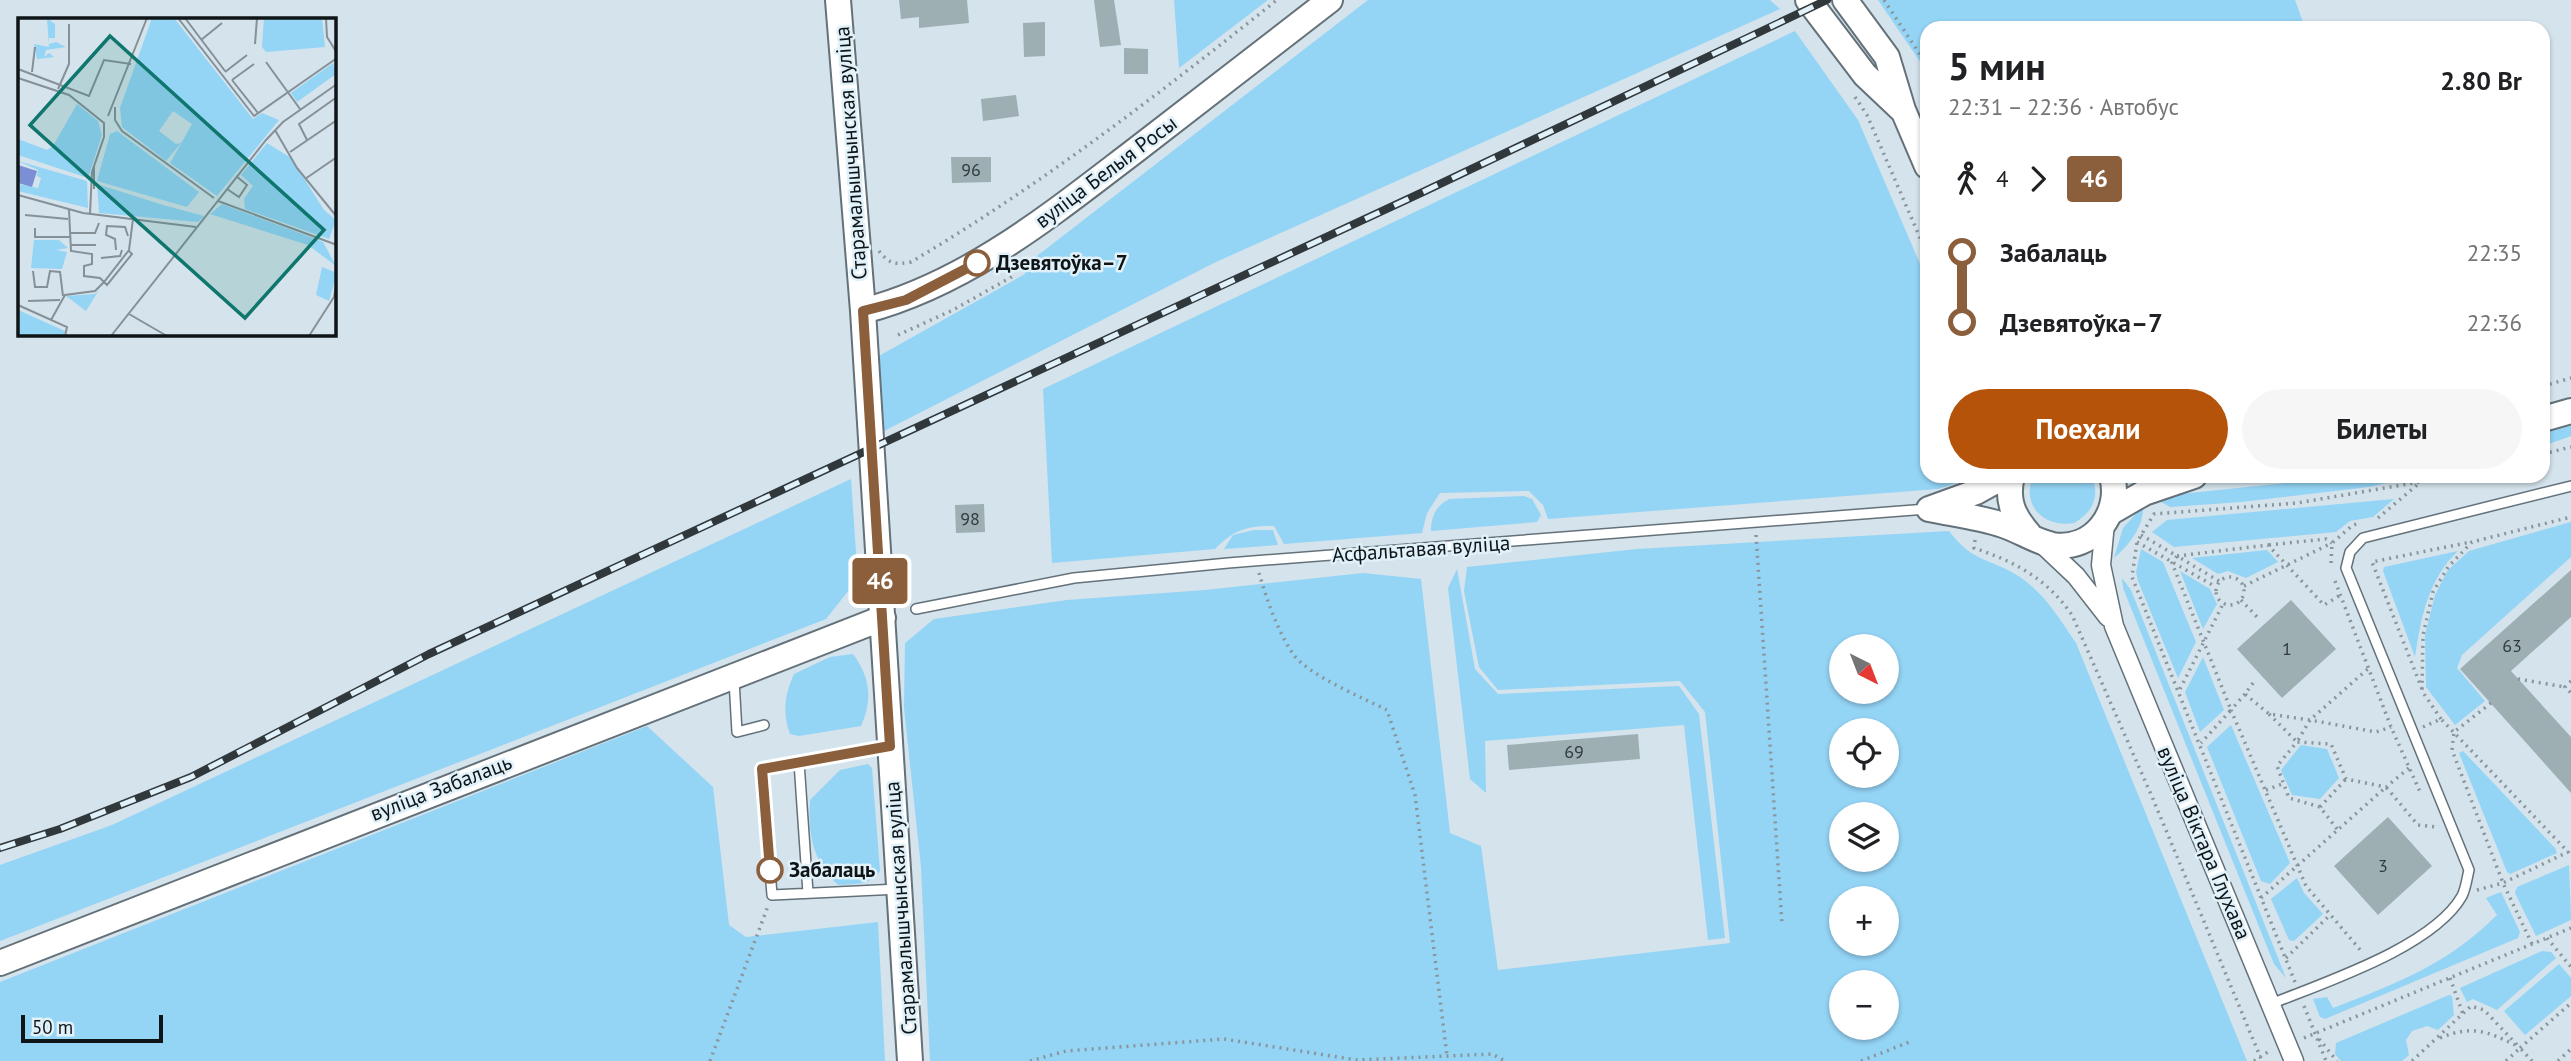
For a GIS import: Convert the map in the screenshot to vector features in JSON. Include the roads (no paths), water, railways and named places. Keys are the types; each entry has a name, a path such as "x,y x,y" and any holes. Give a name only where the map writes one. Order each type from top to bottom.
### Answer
{"street":[{"name":"Старамалышчынская вуліца","path":"838,0 863,311 910,1061"},
{"name":"вуліца Белыя Росы","path":"863,311 906,300 1002,248 1068,202 1330,0"},
{"path":"1808,0 1865,75 1903,110"},
{"path":"1845,0 1887,57 1903,110 1920,150"},
{"path":"2550,417 2571,411"},
{"path":"1928,509 1976,492 1992,483"},
{"path":"2010,483 2011,506 2018,521 2034,537"},
{"path":"2108,517 2114,495 2113,483"},
{"path":"1928,509 1979,518 2052,545 2074,543 2095,534 2108,517 2144,494 2175,483"},
{"name":"вуліца Віктара Глухава","path":"2108,517 2101,565 2114,625 2294,1061"},
{"name":"вуліца Віктара Глухава","path":"2034,537 2090,593 2114,625"},
{"name":"вуліца Забалаць","path":"0,963 883,618"}],"lane":[{"path":"2271,1004 2414,942 2450,912 2463,894 2469,870 2346,568 2350,552 2363,538 2571,485"},
{"name":"Асфальтавая вуліца","path":"916,609 1074,578 1256,561 1928,509"},
{"path":"734,674 737,732 764,726"},
{"path":"890,746 762,769 772,895 901,888"},
{"path":"799,762 808,893"}],"railway":[{"path":"0,848 60,829 191,777 429,654 1423,192 1827,0"}],"place":[{"name":"Дзевятоўка–7","path":"977,263"},
{"name":"Забалаць","path":"770,870"}]}
